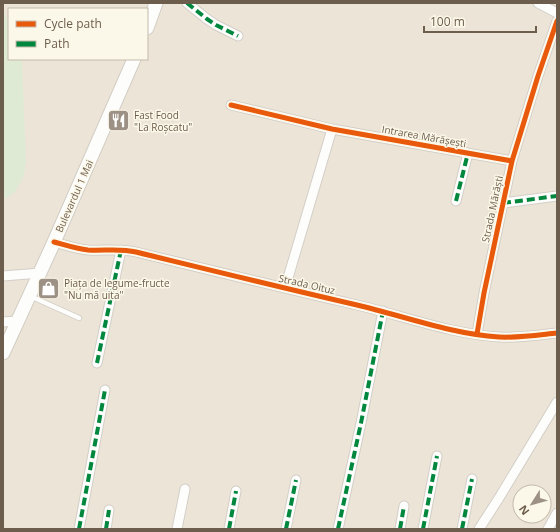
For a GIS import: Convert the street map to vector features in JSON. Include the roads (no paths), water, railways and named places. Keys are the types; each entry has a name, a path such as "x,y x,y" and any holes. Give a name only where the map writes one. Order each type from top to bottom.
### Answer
{"main road":[{"path":"148,25 156,3"},
{"name":"Bulevardul 1 Mai","path":"3,353 40,274 134,60"}],"street":[{"path":"187,3 216,25 238,36"},
{"path":"538,3 557,12"},
{"name":"Strada Mărăști","path":"476,334 512,161 535,84 556,25"},
{"name":"Intrarea Mărășești","path":"231,105 332,129 512,161"},
{"path":"286,288 332,129"},
{"path":"456,201 468,153"},
{"path":"503,202 557,196"},
{"name":"Strada Oituz","path":"54,242 84,250 121,250 136,252 383,311 440,327 476,334 518,336 557,333"},
{"path":"97,363 121,250"},
{"path":"3,276 40,274"},
{"path":"338,529 383,311"},
{"path":"3,322 17,322"},
{"path":"79,529 105,390"},
{"path":"479,529 557,402"},
{"path":"423,529 437,456"},
{"path":"286,529 296,480"},
{"path":"462,529 472,480"},
{"path":"177,529 185,489"},
{"path":"229,529 236,491"},
{"path":"400,529 404,506"},
{"path":"106,529 110,510"},
{"path":"548,529 557,514"}],"lane":[{"path":"29,296 79,318"}],"place":[{"name":"Fast Food \"La Roșcatu\"","path":"119,121"},
{"name":"Piața de legume-fructe \"Nu mă uita\"","path":"48,289"}]}
